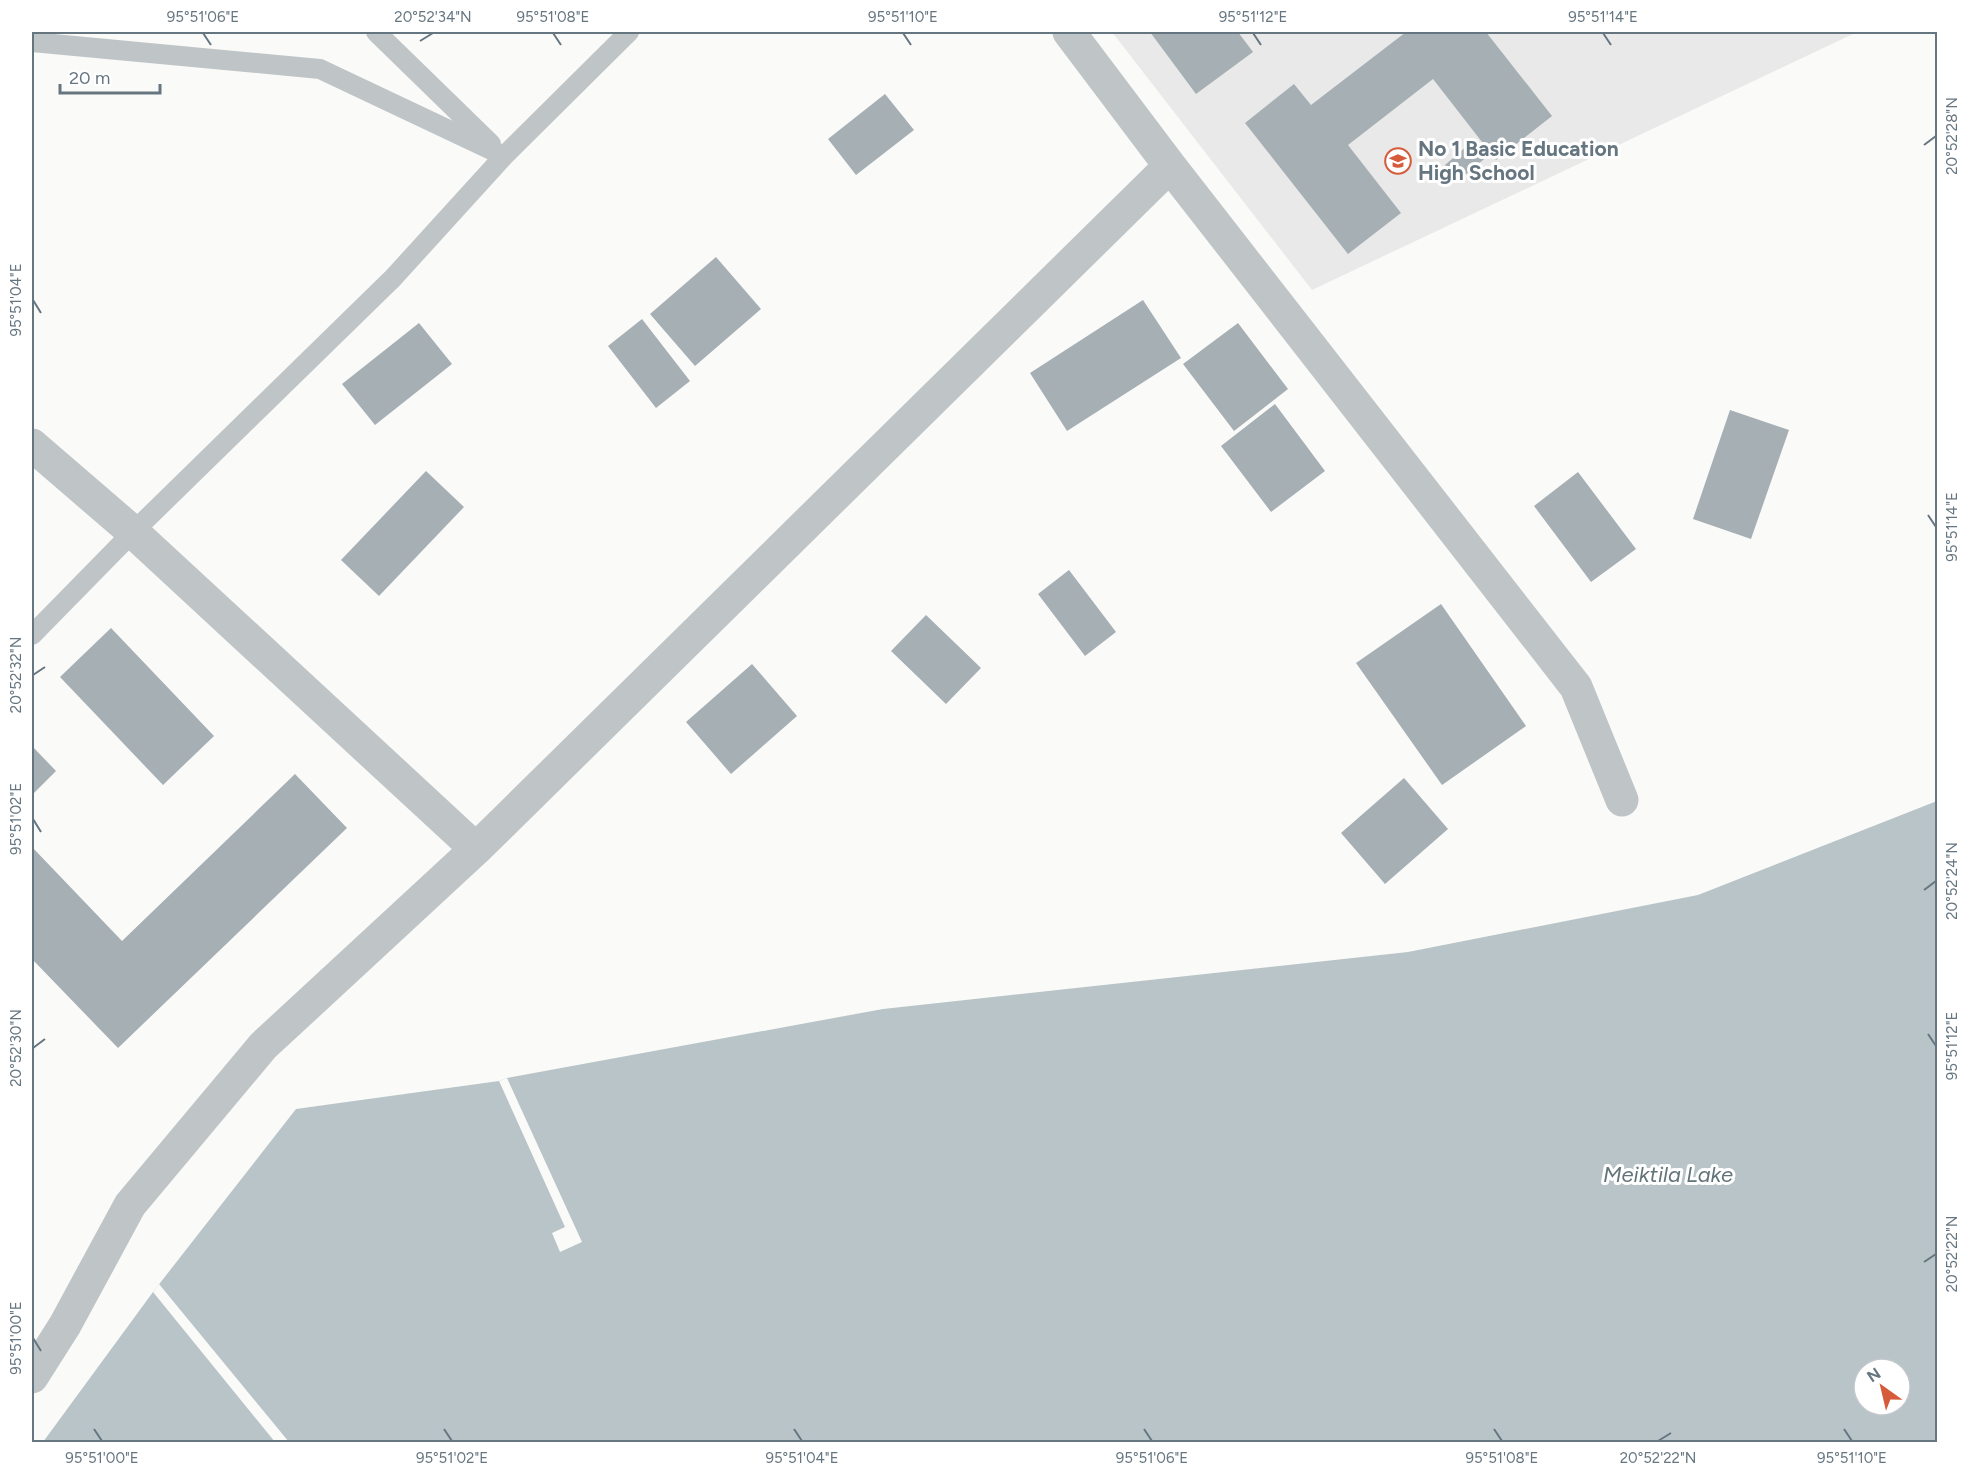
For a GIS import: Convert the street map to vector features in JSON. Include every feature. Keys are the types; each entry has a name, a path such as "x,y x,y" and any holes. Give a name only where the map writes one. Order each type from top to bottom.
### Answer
{"street":[{"path":"1069,32 1170,166 1576,687 1622,800"},
{"path":"32,1377 65,1324 130,1205 262,1046 476,849 1170,166"},
{"path":"32,445 133,532 476,849"}],"lane":[{"path":"376,32 504,156"},
{"path":"32,635 133,532 393,278 504,156 629,32"},
{"path":"32,42 320,69 504,156"}],"shaded area":[{"name":"No 1 Basic Education High School","path":"1112,32 1857,32 1312,290"}],"water":[{"name":"Meiktila Lake","path":"1937,801 1937,1442 43,1442 153,1292 296,1109 499,1081 883,1009 1408,952 1698,895"}],"pier":[{"path":"507,1078 582,1242 560,1252 552,1233 565,1227 499,1081"},
{"path":"159,1284 289,1442 275,1442 153,1292"}],"building":[{"path":"1150,32 1238,32 1253,52 1196,94"},
{"path":"1406,32 1486,32 1552,116 1496,160 1433,79 1348,145 1401,213 1348,254 1245,123 1294,84 1311,105"},
{"path":"885,94 914,130 856,175 828,139"},
{"path":"1475,139 1489,155 1458,181 1445,165"},
{"path":"716,257 761,309 695,366 650,314"},
{"path":"1143,300 1181,358 1067,431 1030,373"},
{"path":"642,319 690,381 656,408 608,346"},
{"path":"419,323 452,364 375,425 342,384"},
{"path":"1238,323 1288,389 1234,431 1183,364"},
{"path":"1275,404 1325,471 1271,512 1221,446"},
{"path":"1730,410 1789,430 1751,539 1693,519"},
{"path":"426,471 464,507 379,596 341,560"},
{"path":"1578,472 1636,549 1591,582 1534,506"},
{"path":"1069,570 1116,632 1085,656 1038,594"},
{"path":"1441,604 1526,726 1442,785 1356,663"},
{"path":"926,615 981,668 946,704 891,651"},
{"path":"111,628 214,736 163,785 60,677"},
{"path":"752,664 797,716 731,774 686,722"},
{"path":"32,746 56,771 32,795"},
{"path":"295,774 347,828 118,1048 32,959 32,847 122,941"},
{"path":"1404,778 1448,829 1385,884 1341,833"}],"place":[{"name":"No 1 Basic Education High School","path":"1398,161"}]}
